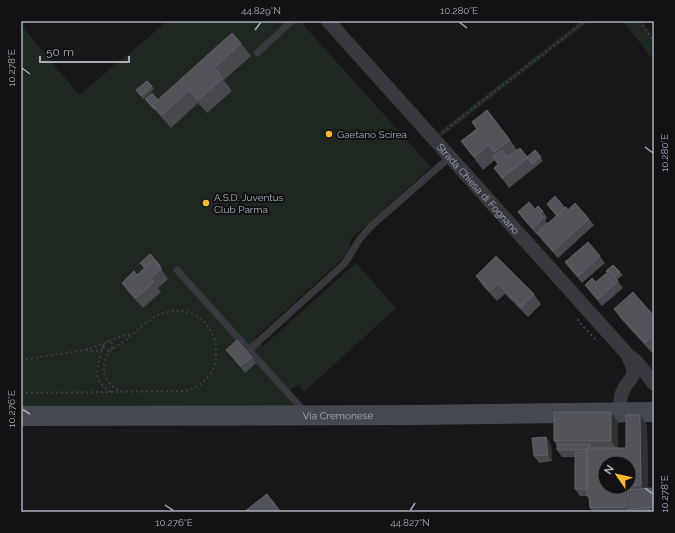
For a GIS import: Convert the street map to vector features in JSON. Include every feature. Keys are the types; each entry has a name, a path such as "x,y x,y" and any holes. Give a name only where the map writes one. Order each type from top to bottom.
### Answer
{"main road":[{"name":"Via Cremonese","path":"21,416 308,416 654,412"}],"street":[{"name":"Strada Chiesa di Fognano","path":"328,21 628,355 637,362 651,381"},
{"name":"Strada Chiesa di Fognano","path":"628,355 633,369 633,376 640,374 651,381"},
{"path":"621,412 621,394 633,376"}],"lane":[{"path":"257,53 292,21"},
{"path":"249,350 350,258 359,240 371,226 450,156"},
{"path":"177,270 308,416"}],"path":[{"path":"434,139 585,21"},
{"path":"639,21 654,42"},
{"path":"21,393 176,392 193,389 200,385 209,376 217,353 216,341 208,326 187,312 175,311 156,316 111,350 85,350"},
{"path":"21,360 85,350 134,333"},
{"path":"106,342 103,346 97,367 97,375 110,392 114,392"},
{"path":"106,342 113,345 104,366 106,381 114,388 126,392"},
{"path":"103,346 107,351"}],"shaded area":[{"name":"A.S.D. Juventus Club Parma","path":"168,21 301,21 431,167 351,239 348,254 255,338 263,346 356,263 396,308 304,392 298,385 286,392 293,402 291,410 21,410 21,25 79,95"},
{"path":"581,21 589,21 440,138 437,133"},
{"path":"623,21 642,21 654,37 654,61"}],"building":[{"path":"232,33 241,43 214,68 223,78 198,100 189,90 162,115 152,105"},
{"path":"147,81 152,86 141,96 136,90"},
{"path":"152,93 158,100 152,105 155,110 145,99"},
{"path":"487,110 510,140 494,152 489,145 474,157 461,141 477,129 472,122"},
{"path":"520,148 528,158 502,178 494,168 498,164 492,156 496,155 502,150 507,157"},
{"path":"535,150 541,157 532,164 527,157"},
{"path":"555,196 565,208 557,216 547,204"},
{"path":"529,202 535,209 538,206 543,211 540,214 543,218 533,228 518,212"},
{"path":"575,203 589,219 553,251 537,233 566,207 568,210"},
{"path":"588,242 600,256 578,276 565,262"},
{"path":"150,254 160,265 158,266 153,260 145,268 140,263"},
{"path":"496,256 534,294 521,307 498,284 490,291 476,276"},
{"path":"153,260 161,269 151,278 154,282 136,298 122,283 134,271 137,275"},
{"path":"613,265 620,272 615,277 609,271 606,271"},
{"path":"609,271 618,281 598,299 585,285 592,278 596,282"},
{"path":"633,292 654,316 654,335 645,343 614,309"},
{"path":"237,340 252,357 241,366 226,350"},
{"path":"554,412 611,412 611,441 554,441"},
{"path":"626,415 640,415 641,485 637,485 637,455 597,455 597,495 626,495 627,507 590,508 589,496 587,496 587,448 626,448"},
{"path":"546,437 548,455 534,456 532,438"},
{"path":"557,444 590,444 590,448 587,448 587,450 557,450"},
{"path":"575,452 587,452 587,489 575,489"},
{"path":"651,488 653,507 629,509 628,495 637,495 637,489"},
{"path":"267,494 280,512 244,512"},
{"path":"649,508 649,512 627,512 627,509"}],"place":[{"name":"Gaetano Scirea","path":"329,134"},
{"name":"A.S.D. Juventus Club Parma","path":"206,203"}]}
